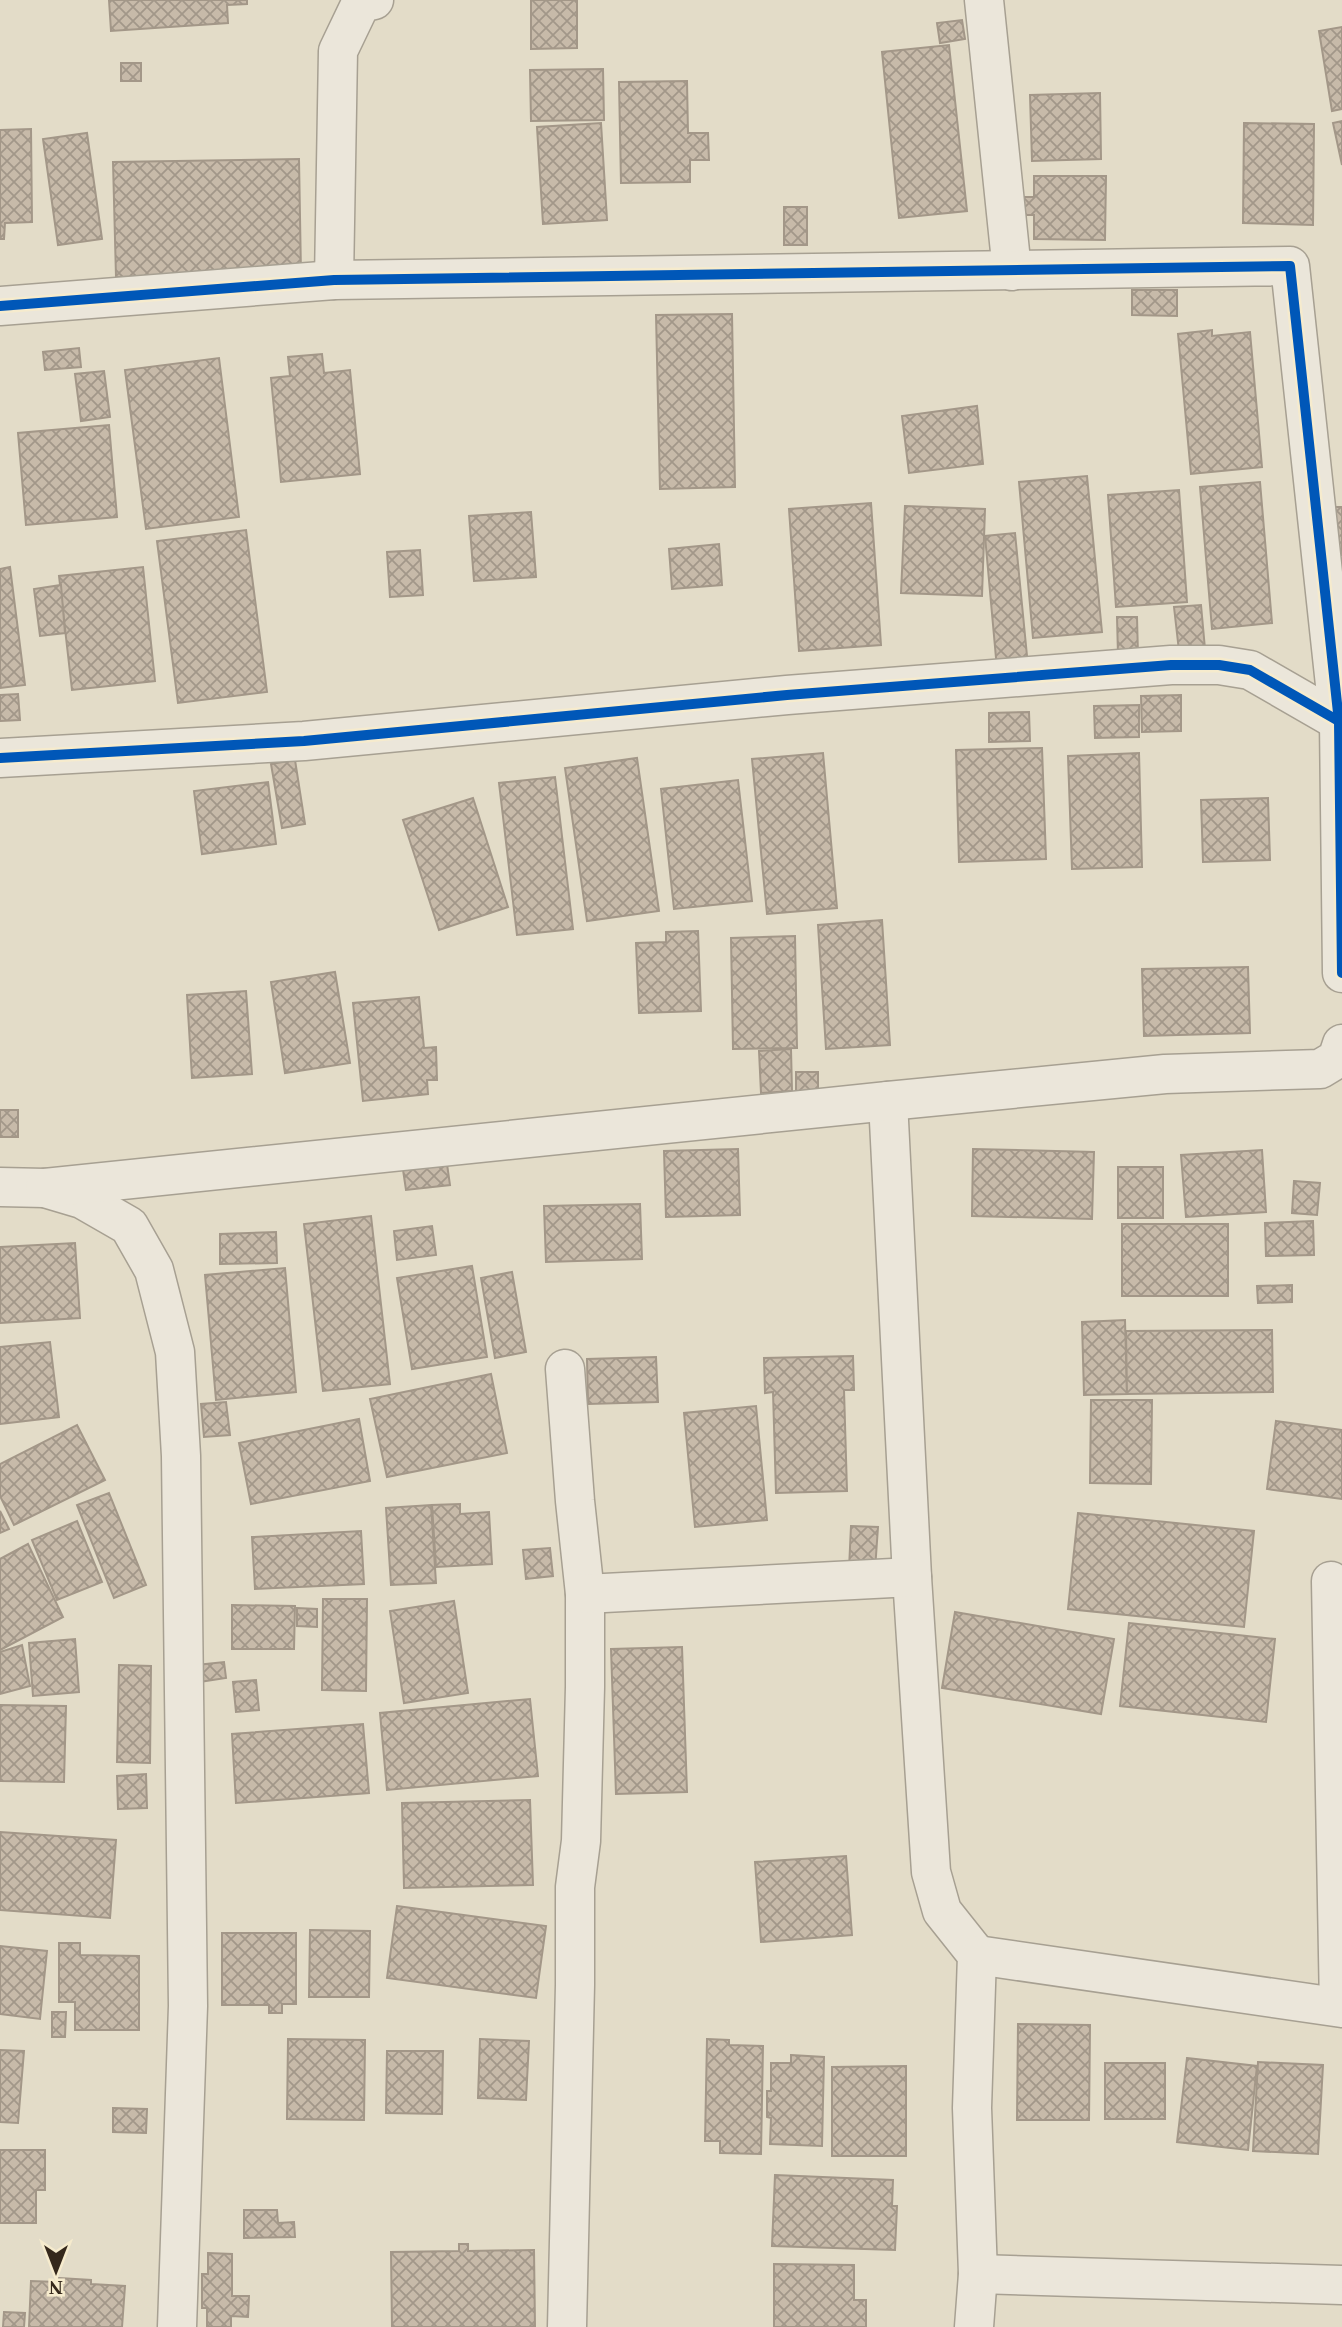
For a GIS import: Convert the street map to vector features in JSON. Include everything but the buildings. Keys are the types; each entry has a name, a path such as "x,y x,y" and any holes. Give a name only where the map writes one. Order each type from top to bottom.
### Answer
{"street":[{"path":"334,281 338,51 361,3 374,0"},
{"path":"984,0 1012,271"},
{"path":"0,306 334,281 1290,267 1340,723 1342,973"},
{"path":"0,758 304,741 787,695 1171,665 1219,665 1251,670 1340,723"},
{"path":"0,1187 46,1188 1165,1074 1320,1069 1337,1059 1342,1044"},
{"path":"888,1101 912,1577 931,1871 942,1911 977,1955 972,2108 978,2274 974,2327"},
{"path":"46,1188 82,1199 129,1226 154,1270 175,1352 181,1456 188,2006 177,2327"},
{"path":"565,1369 585,1594 581,1827 575,1887 567,2327"},
{"path":"585,1594 912,1577"},
{"path":"977,1955 1340,2008 1331,1581"},
{"path":"978,2274 1342,2285"}],"cycle path":[{"path":"0,306 334,280 1290,266 1339,722 1342,973"},
{"path":"0,758 304,741 787,695 1171,665 1219,665 1250,670 1342,723"}]}
